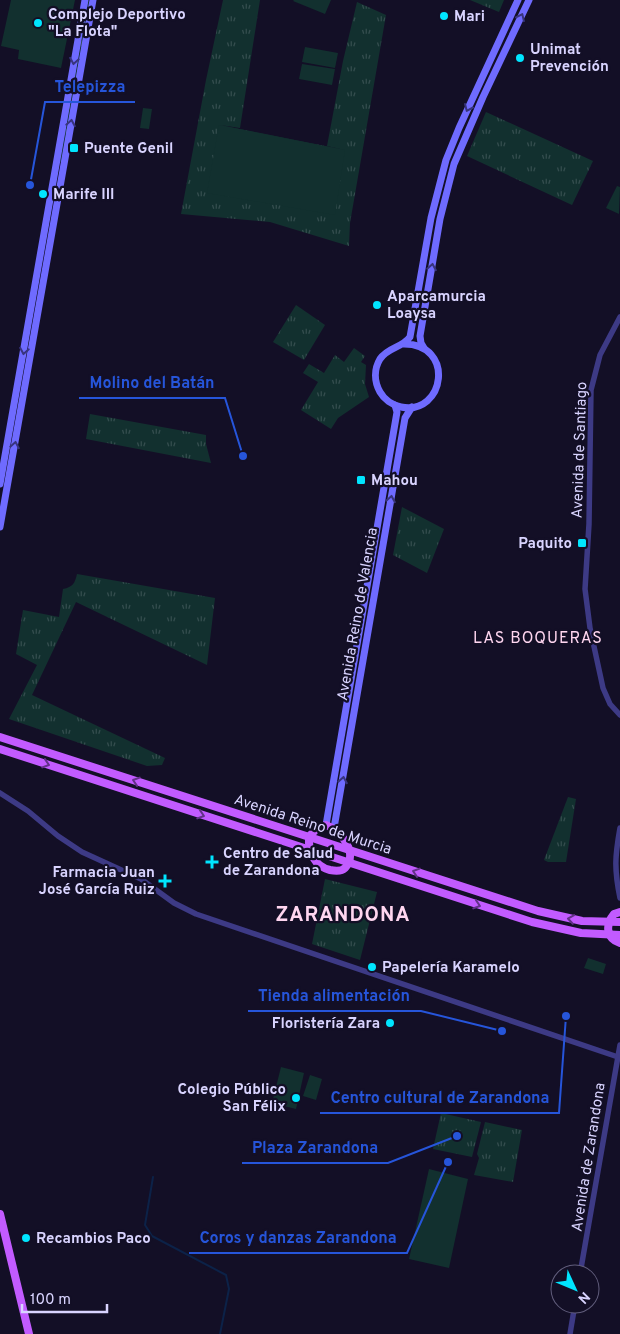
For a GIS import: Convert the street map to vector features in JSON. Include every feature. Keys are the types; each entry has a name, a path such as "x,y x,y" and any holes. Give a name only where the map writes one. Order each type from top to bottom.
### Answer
{"main road":[{"path":"0,484 85,0"},
{"path":"0,527 93,0"},
{"path":"404,344 411,335 431,218 443,171 456,135 518,0"},
{"path":"425,349 411,344 404,344 397,345 385,352 376,370 376,381 385,399 395,405 412,407 420,405 430,398 439,381 437,363 421,343 420,336 443,206 458,153 528,0"},
{"path":"501,60 499,49 507,32 511,15"},
{"path":"483,97 484,89 493,68 493,54"},
{"name":"Avenida Reino de Valencia","path":"326,825 397,412 395,405"},
{"name":"Avenida Reino de Valencia","path":"334,828 405,418 412,407"},
{"name":"Avenida Reino de Murcia","path":"0,737 538,911 572,919 608,923 620,922"},
{"name":"Avenida Reino de Murcia","path":"0,749 541,924 581,933 620,935"},
{"path":"326,825 334,828 345,840 349,850 348,863 340,871 326,869 318,865 309,850 309,837 316,829 326,825"},
{"path":"620,912 614,914 608,923 609,935 620,943"},
{"path":"0,1214 29,1334"}],"street":[{"name":"Avenida de Santiago","path":"620,317 600,355 590,390 589,524 586,589 590,628 603,688 610,704 620,715"},
{"path":"0,793 28,811 58,836 82,852 141,879 174,903 196,914 618,1057"},
{"path":"620,828 615,859 620,898"},
{"name":"Avenida de Zarandona","path":"582,1264 620,1045"},
{"path":"570,1334 573,1314"}],"green space":[{"name":"Complejo Deportivo \"La Flota\"","path":"11,0 75,0 61,68 18,59 19,50 1,46"},
{"path":"88,0 90,2 62,162 59,162"},
{"path":"223,0 260,0 240,128 220,125 345,150 327,146 343,61 357,2 386,15 350,223 349,246 270,222 181,214"},
{"path":"294,0 331,0 325,14"},
{"path":"470,0 504,0 499,12"},
{"path":"305,47 338,53 335,68 302,62"},
{"path":"302,64 335,69 332,85 299,79"},
{"path":"143,108 152,109 149,129 140,128"},
{"path":"486,112 593,161 572,205 467,156"},
{"path":"219,125 345,150 335,215 207,193"},
{"path":"617,186 620,187 619,214 606,208"},
{"path":"296,305 325,325 304,360 273,342"},
{"path":"354,348 365,356 361,362 366,365 365,384 369,397 338,418 331,429 301,410 318,382 303,373 309,364 324,373 335,355 344,362"},
{"path":"90,414 206,435 206,444 211,463 86,439"},
{"path":"402,507 444,529 427,573 393,555"},
{"path":"77,574 215,598 207,665 76,602 32,695 165,758 162,765 147,766 9,719 37,665 16,654 23,610 59,617 63,589 73,584"},
{"path":"568,797 576,799 566,862 548,862 544,860"},
{"path":"325,879 377,892 360,960 312,944"},
{"path":"588,958 606,964 603,974 584,968"},
{"path":"281,1067 304,1073 296,1109 272,1103"},
{"path":"310,1075 322,1079 316,1100 303,1096"},
{"path":"441,1113 481,1122 472,1157 433,1149"},
{"path":"485,1122 522,1130 513,1182 474,1175"},
{"path":"429,1169 468,1179 449,1268 409,1259"}],"waterway":[{"path":"153,1177 145,1225 152,1236 226,1275 229,1289 220,1334"}],"place":[{"name":"Mari","path":"444,16"},
{"name":"Complejo Deportivo \"La Flota\"","path":"38,23"},
{"name":"Unimat Prevención","path":"520,58"},
{"name":"Puente Genil","path":"74,148"},
{"name":"Telepizza","path":"30,185"},
{"name":"Marife III","path":"43,194"},
{"name":"Aparcamurcia Loaysa","path":"377,305"},
{"name":"Molino del Batán","path":"243,456"},
{"name":"Mahou","path":"361,480"},
{"name":"Paquito","path":"582,543"},
{"name":"Centro de Salud de Zarandona","path":"212,862"},
{"name":"Farmacia Juan José García Ruiz","path":"165,881"},
{"name":"Papelería Karamelo","path":"372,967"},
{"name":"Centro cultural de Zarandona","path":"566,1016"},
{"name":"Floristería Zara","path":"390,1023"},
{"name":"Tienda alimentación","path":"502,1031"},
{"name":"Colegio Público San Félix","path":"296,1098"},
{"name":"Plaza Zarandona","path":"457,1136"},
{"name":"Coros y danzas Zarandona","path":"448,1162"},
{"name":"Recambios Paco","path":"26,1238"}],"district":[{"name":"LAS BOQUERAS","path":"538,637"},
{"name":"ZARANDONA","path":"343,914"}]}
